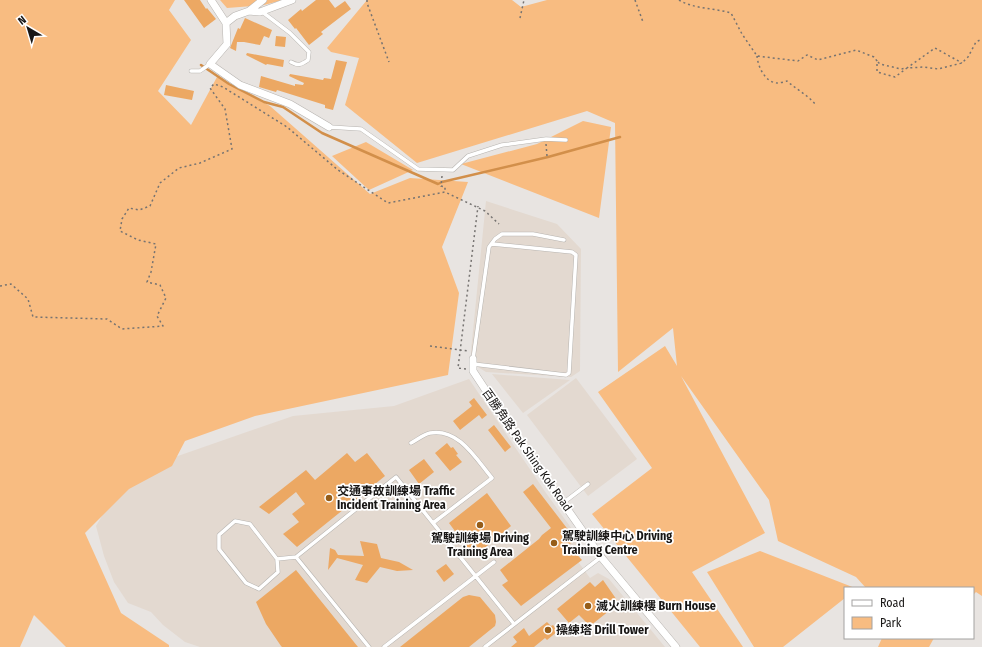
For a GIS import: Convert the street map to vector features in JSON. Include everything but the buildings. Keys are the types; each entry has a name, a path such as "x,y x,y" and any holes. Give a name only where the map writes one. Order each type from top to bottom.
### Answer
{"street":[{"path":"211,0 226,23 227,44 210,64 240,85 290,104 329,127"},
{"path":"226,23 235,16 249,11 263,0"},
{"path":"249,11 261,11 292,0"},
{"name":"百勝角路 Pak Shing Kok Road","path":"473,364 518,439 601,557 676,647"}],"lane":[{"path":"261,11 290,33 309,52 308,60 302,65 297,65 291,62"},
{"path":"191,71 200,72 210,64"},
{"path":"329,127 361,129 418,169 453,170 468,156 502,145 546,139 566,140"},
{"path":"492,244 572,252 576,255 568,373 566,375 473,364 489,247 495,239 502,234 533,234 564,240"},
{"path":"411,443 429,433 446,432 462,442 492,478 433,523"},
{"path":"277,559 296,557 396,477 514,624"},
{"path":"563,503 588,484"},
{"path":"235,521 250,524 277,559 278,572 259,589 246,583 219,549 219,535 235,521"},
{"path":"296,557 369,647"},
{"path":"485,647 601,557"},
{"path":"384,647 494,562"}],"path":[{"path":"366,0 389,62"},
{"path":"520,18 524,0"},
{"path":"635,0 643,22"},
{"path":"679,0 688,5 731,13 742,34 757,56 759,68 768,79 776,83 787,81 796,89 811,98 816,105"},
{"path":"757,56 798,61 807,56 818,60 856,50 874,57 880,64 901,69 924,67 938,69 962,63 968,57 976,42 982,39"},
{"path":"877,61 877,72 895,77 935,48 962,63"},
{"path":"0,286 11,284 28,299 33,317 107,319 122,329 163,326 158,316 166,298 160,285 146,282 151,272 156,244 138,240 120,231 122,219 129,208 139,210 150,206 160,184 179,168 200,162 232,149 225,109 210,88 214,84 223,87 287,127 338,170 388,203 445,192 478,206 499,224"},
{"path":"546,150 547,156"},
{"path":"442,176 441,186 445,187 445,192"},
{"path":"473,364 458,368 478,206"},
{"path":"430,346 461,351"}],"shaded area":[{"path":"486,201 557,224 581,249 580,371 571,377 486,372 473,364 471,351"},
{"path":"492,374 570,380 523,413"},
{"path":"576,378 637,459 588,496 527,415"},
{"path":"469,379 546,493 582,543 579,563 590,578 598,573 609,579 665,647 200,647 185,642 163,625 151,612 128,603 114,582 104,556 96,526 113,497 175,457 293,416 394,406"}],"green space":[{"path":"0,0 175,0 169,10 191,40 158,91 191,125 217,77 270,106 370,194 410,178 468,182 442,247 459,293 448,375 255,416 185,441 172,466 129,489 85,533 121,613 169,645 169,647 66,647 34,615 20,647 0,647"},
{"path":"220,0 283,0 264,5 227,8"},
{"path":"367,0 512,0 521,7 547,0 982,0 982,596 976,592 974,594 974,587 865,587 856,577 778,541 769,500 681,376 765,533 692,572 743,647 700,647 592,514 652,468 598,392 665,346 677,366 673,328 618,372 615,123 587,111 417,163 345,105 359,58 331,52 327,48"},
{"path":"583,121 611,127 599,218 461,164 537,144"},
{"path":"366,142 413,170 369,190 332,156"},
{"path":"760,551 852,587 844,587 844,599 783,647 754,647 707,572"},
{"path":"882,639 933,639 929,647 878,647"}],"waterway":[{"path":"201,65 229,84 264,102 283,107 322,133 438,184 548,157 620,137"}],"place":[{"name":"交通事故訓練場 Traffic Incident Training Area","path":"329,498"},
{"name":"駕駛訓練場 Driving Training Area","path":"480,525"},
{"name":"駕駛訓練中心 Driving Training Centre","path":"554,543"},
{"name":"滅火訓練樓 Burn House","path":"588,606"},
{"name":"操練塔 Drill Tower","path":"548,630"}]}
